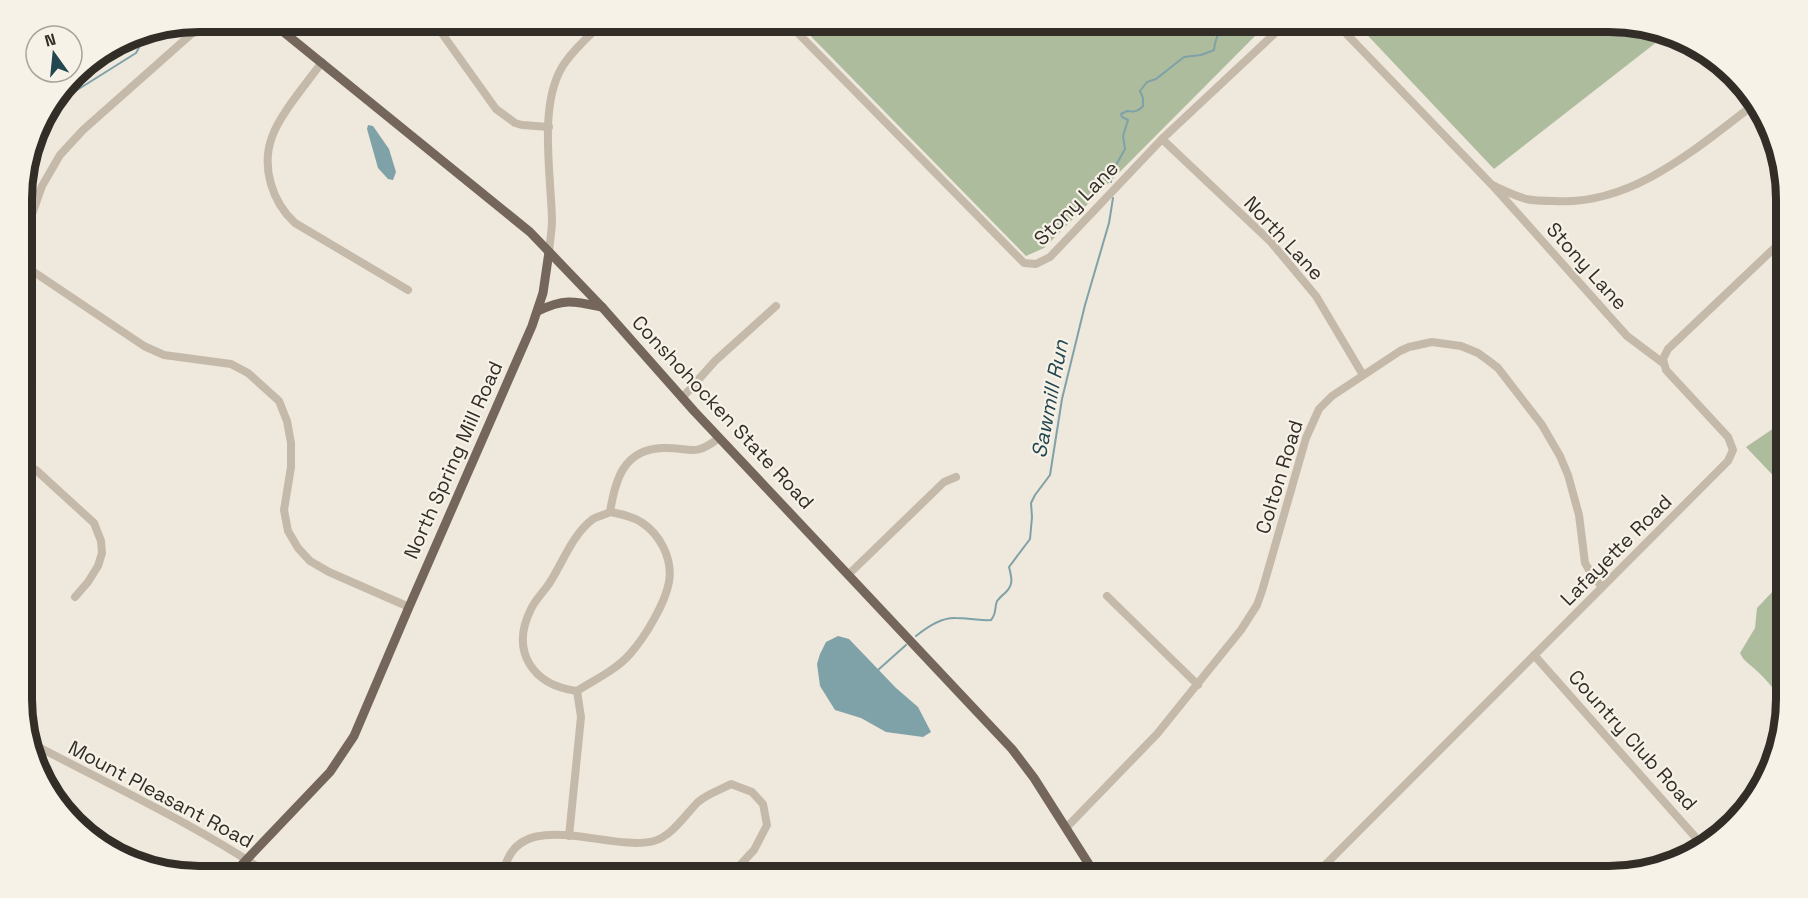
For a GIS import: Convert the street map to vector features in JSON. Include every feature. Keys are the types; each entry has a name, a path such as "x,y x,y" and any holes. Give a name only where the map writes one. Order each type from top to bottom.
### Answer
{"main road":[{"name":"Conshohocken State Road","path":"284,32 530,232 602,306 719,438 1012,749 1034,778 1090,866"},
{"name":"North Spring Mill Road","path":"240,866 330,772 348,748 361,723 538,311 545,285 549,252"},
{"path":"538,311 552,304 566,301 602,306"}],"street":[{"name":"Stony Lane","path":"796,32 1024,263 1036,264 1050,257 1162,139 1277,31"},
{"name":"Stony Lane","path":"1344,31 1492,185 1627,336 1663,363"},
{"path":"32,214 42,186 60,155 83,130 194,32"},
{"path":"441,32 496,109 515,123 549,127"},
{"name":"North Spring Mill Road","path":"549,252 552,221 549,127 551,94 561,68 594,32"},
{"path":"322,62 272,136 268,162 275,197 283,211 295,222 408,290"},
{"name":"Stony Lane","path":"1492,185 1526,199 1546,201 1587,200 1609,195 1628,188 1675,163 1749,108"},
{"name":"North Lane","path":"1162,139 1270,241 1316,296 1363,375"},
{"path":"1663,363 1664,355 1668,350 1776,247"},
{"path":"32,271 144,346 164,356 231,363 248,373 279,401 288,422 291,467 284,510 288,531 298,548 310,561 329,572 409,607"},
{"path":"682,398 716,361 776,306"},
{"name":"Colton Road","path":"1066,828 1157,735 1241,630 1257,605 1306,438 1314,418 1325,402 1363,375 1411,346 1432,342 1461,346 1498,368 1542,425 1560,456 1574,494 1586,563 1602,587"},
{"name":"Lafayette Road","path":"1324,866 1728,460 1733,450 1728,437 1666,370 1663,363"},
{"path":"610,513 616,481 632,458 656,448 699,450 719,438"},
{"path":"32,469 36,470 94,523 101,541 102,553 98,564 88,582 75,597"},
{"path":"849,574 944,482 956,477"},
{"path":"610,513 626,515 641,522 652,531 667,555 669,580 667,592 647,633 628,656 577,691 560,689 543,679 529,665 524,653 522,630 531,608 547,588 580,531 595,518 610,513"},
{"path":"1107,596 1198,685"},
{"name":"Country Club Road","path":"1534,655 1698,840"},
{"path":"569,836 581,717 577,691"},
{"name":"Mount Pleasant Road","path":"38,747 172,817 257,866"},
{"path":"505,866 506,860 516,848 535,835 554,833 635,844 656,841 681,823 700,801 730,784 752,792 764,804 767,825 754,850 739,866"}],"green space":[{"path":"1260,31 1044,248 1026,256 806,32"},
{"path":"1364,31 1610,31 1660,39 1494,169"},
{"path":"1776,427 1776,478 1746,447"},
{"path":"1775,589 1776,692 1740,653 1755,628 1757,608"}],"water":[{"path":"368,125 373,126 389,149 396,172 393,180 388,179 378,168 367,129"},
{"path":"838,636 849,639 896,688 918,707 931,732 923,737 886,732 861,718 835,710 820,686 817,664 826,642"}],"waterway":[{"name":"Sawmill Run","path":"1111,182 1111,174 1125,149 1123,136 1128,120 1121,114 1138,110 1143,106 1140,91 1147,82 1156,79 1184,57 1201,55 1214,50 1220,31"},
{"path":"66,97 136,53 143,41"},
{"name":"Sawmill Run","path":"916,636 945,619 991,620 997,601 1011,585 1009,567 1030,539 1031,503 1050,475 1062,399 1085,305 1109,223 1113,198"},
{"name":"Sawmill Run","path":"878,670 906,645"}]}
